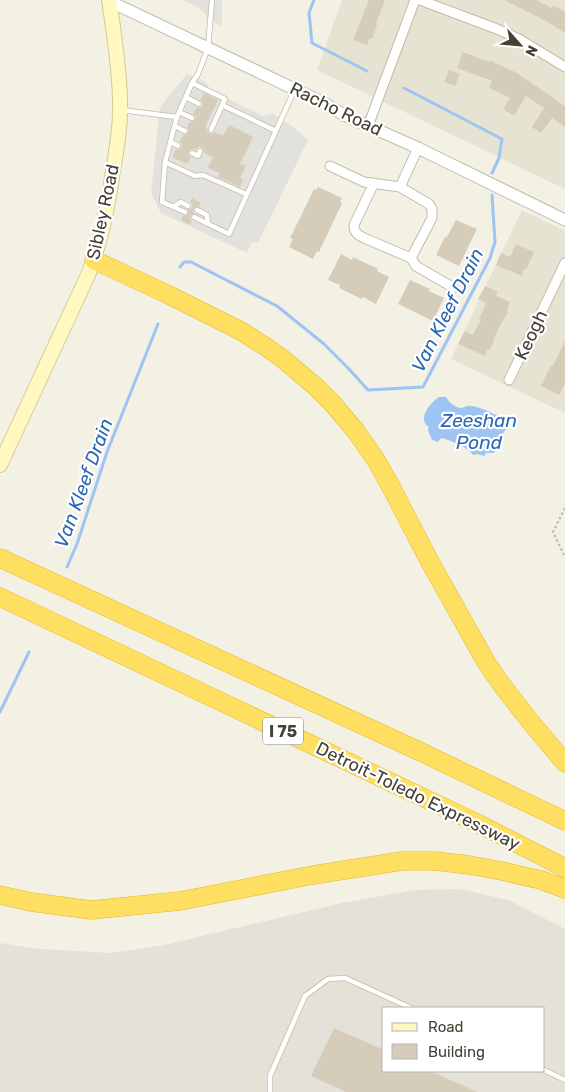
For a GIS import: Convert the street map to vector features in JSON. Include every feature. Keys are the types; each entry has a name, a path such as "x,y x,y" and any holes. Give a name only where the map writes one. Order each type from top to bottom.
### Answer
{"highway":[{"path":"94,260 241,332 283,359 332,403 355,430 376,460 486,662 501,684 565,763"},
{"name":"I 75","path":"0,558 421,752 565,821"},
{"name":"Detroit-Toledo Expressway","path":"0,597 479,824 565,868"},
{"path":"0,895 31,902 92,910 180,901 313,875 402,861 435,861 468,865 540,880 565,889"}],"main road":[{"name":"Sibley Road","path":"0,465 88,275 102,232 116,152 120,110 119,82 108,0"}],"street":[{"name":"Racho Road","path":"108,0 565,220"},
{"path":"368,126 415,0"},
{"path":"425,2 519,39 565,67"},
{"path":"400,187 418,148"},
{"path":"330,166 364,182 400,187 429,204 432,209 432,218 411,258"},
{"path":"374,183 354,225 355,232 364,238 411,258 416,266 454,288"},
{"name":"Keogh","path":"509,380 565,263"}],"lane":[{"path":"185,212 162,202 165,162 177,117 198,74 208,48 212,0"},
{"path":"192,83 225,99 212,128 206,124"},
{"path":"194,217 228,234 295,90"},
{"path":"186,97 198,104"},
{"path":"222,105 276,131"},
{"path":"120,110 177,117"},
{"path":"213,111 218,113"},
{"path":"180,112 192,118"},
{"path":"175,126 185,131"},
{"path":"170,142 178,146"},
{"path":"192,154 198,156 200,151"},
{"path":"165,162 195,176 203,175 246,194"},
{"path":"173,207 181,202 188,206"},
{"path":"197,210 207,215 208,224"},
{"path":"270,1092 270,1076 305,996 328,979 345,978 409,1007"},
{"path":"545,1070 565,1080"}],"path":[{"path":"565,508 552,532 565,557"}],"shaded area":[{"path":"183,0 222,0 222,26 206,18 206,14 198,7"},
{"path":"342,0 565,0 565,189 317,70"},
{"path":"187,74 206,82 210,90 263,116 273,114 295,128 308,140 258,243 252,242 247,253 161,213 151,193 160,107"},
{"path":"522,210 565,231 565,413 451,359"},
{"path":"459,889 508,900 565,929 565,1092 0,1092 0,943 39,949 111,953 164,945 342,903 416,890"}],"water":[{"name":"Zeeshan Pond","path":"439,397 446,397 459,408 471,406 493,413 507,423 510,426 501,437 496,451 486,453 484,456 473,455 463,447 443,438 438,442 432,440 428,430 429,427 425,424 424,415 432,403"}],"building":[{"path":"369,0 385,0 372,39 370,38 367,45 353,40"},
{"path":"504,0 536,0 552,8 553,5 565,12 565,33 544,20"},
{"path":"463,52 489,62 490,60 517,73 565,106 565,127 552,118 541,133 532,127 544,108 526,96 514,116 503,109 510,98 489,88 492,81 457,68"},
{"path":"449,70 460,74 455,86 444,82"},
{"path":"204,93 218,100 205,127 208,133 212,134 215,132 223,136 229,125 253,137 240,164 246,166 240,178 243,179 240,187 218,177 220,173 208,168 213,157 204,153 202,147 189,151 188,155 191,157 187,164 172,157 176,150 182,148 180,142 183,135 188,133 187,127 190,122 195,120 196,117 193,114 197,107 201,108 203,105 203,102 200,100"},
{"path":"318,187 342,198 340,202 342,203 319,252 317,251 313,259 289,247 293,239 290,238 314,189 316,190"},
{"path":"192,198 201,203 199,207 196,206 194,208 194,213 190,216 192,221 190,225 181,220 183,216 188,215 188,210 192,208 190,202"},
{"path":"456,220 477,229 459,266 436,255"},
{"path":"516,244 534,252 522,276 496,265 501,253 510,257"},
{"path":"341,254 352,260 353,257 378,269 377,271 389,277 376,304 339,288 340,285 328,280"},
{"path":"410,280 444,298 433,321 398,304"},
{"path":"485,286 498,292 496,296 510,302 508,312 493,340 490,350 487,350 485,356 458,344 465,331 473,335 481,319 479,319 486,303 478,299"},
{"path":"565,341 565,383 559,395 541,386"},
{"path":"334,1028 382,1049 382,1072 432,1072 477,1092 346,1092 311,1076"}],"waterway":[{"name":"Van Kleef Drain","path":"314,0 309,13 312,43 367,71"},
{"name":"Van Kleef Drain","path":"404,88 502,139 499,158 492,173"},
{"name":"Van Kleef Drain","path":"180,267 184,262 191,262 277,306 324,344 368,390 423,387 490,258 495,242 492,195"},
{"name":"Van Kleef Drain","path":"67,567 77,544 107,452 158,324"},
{"name":"Van Kleef Drain","path":"0,712 29,652"}]}
